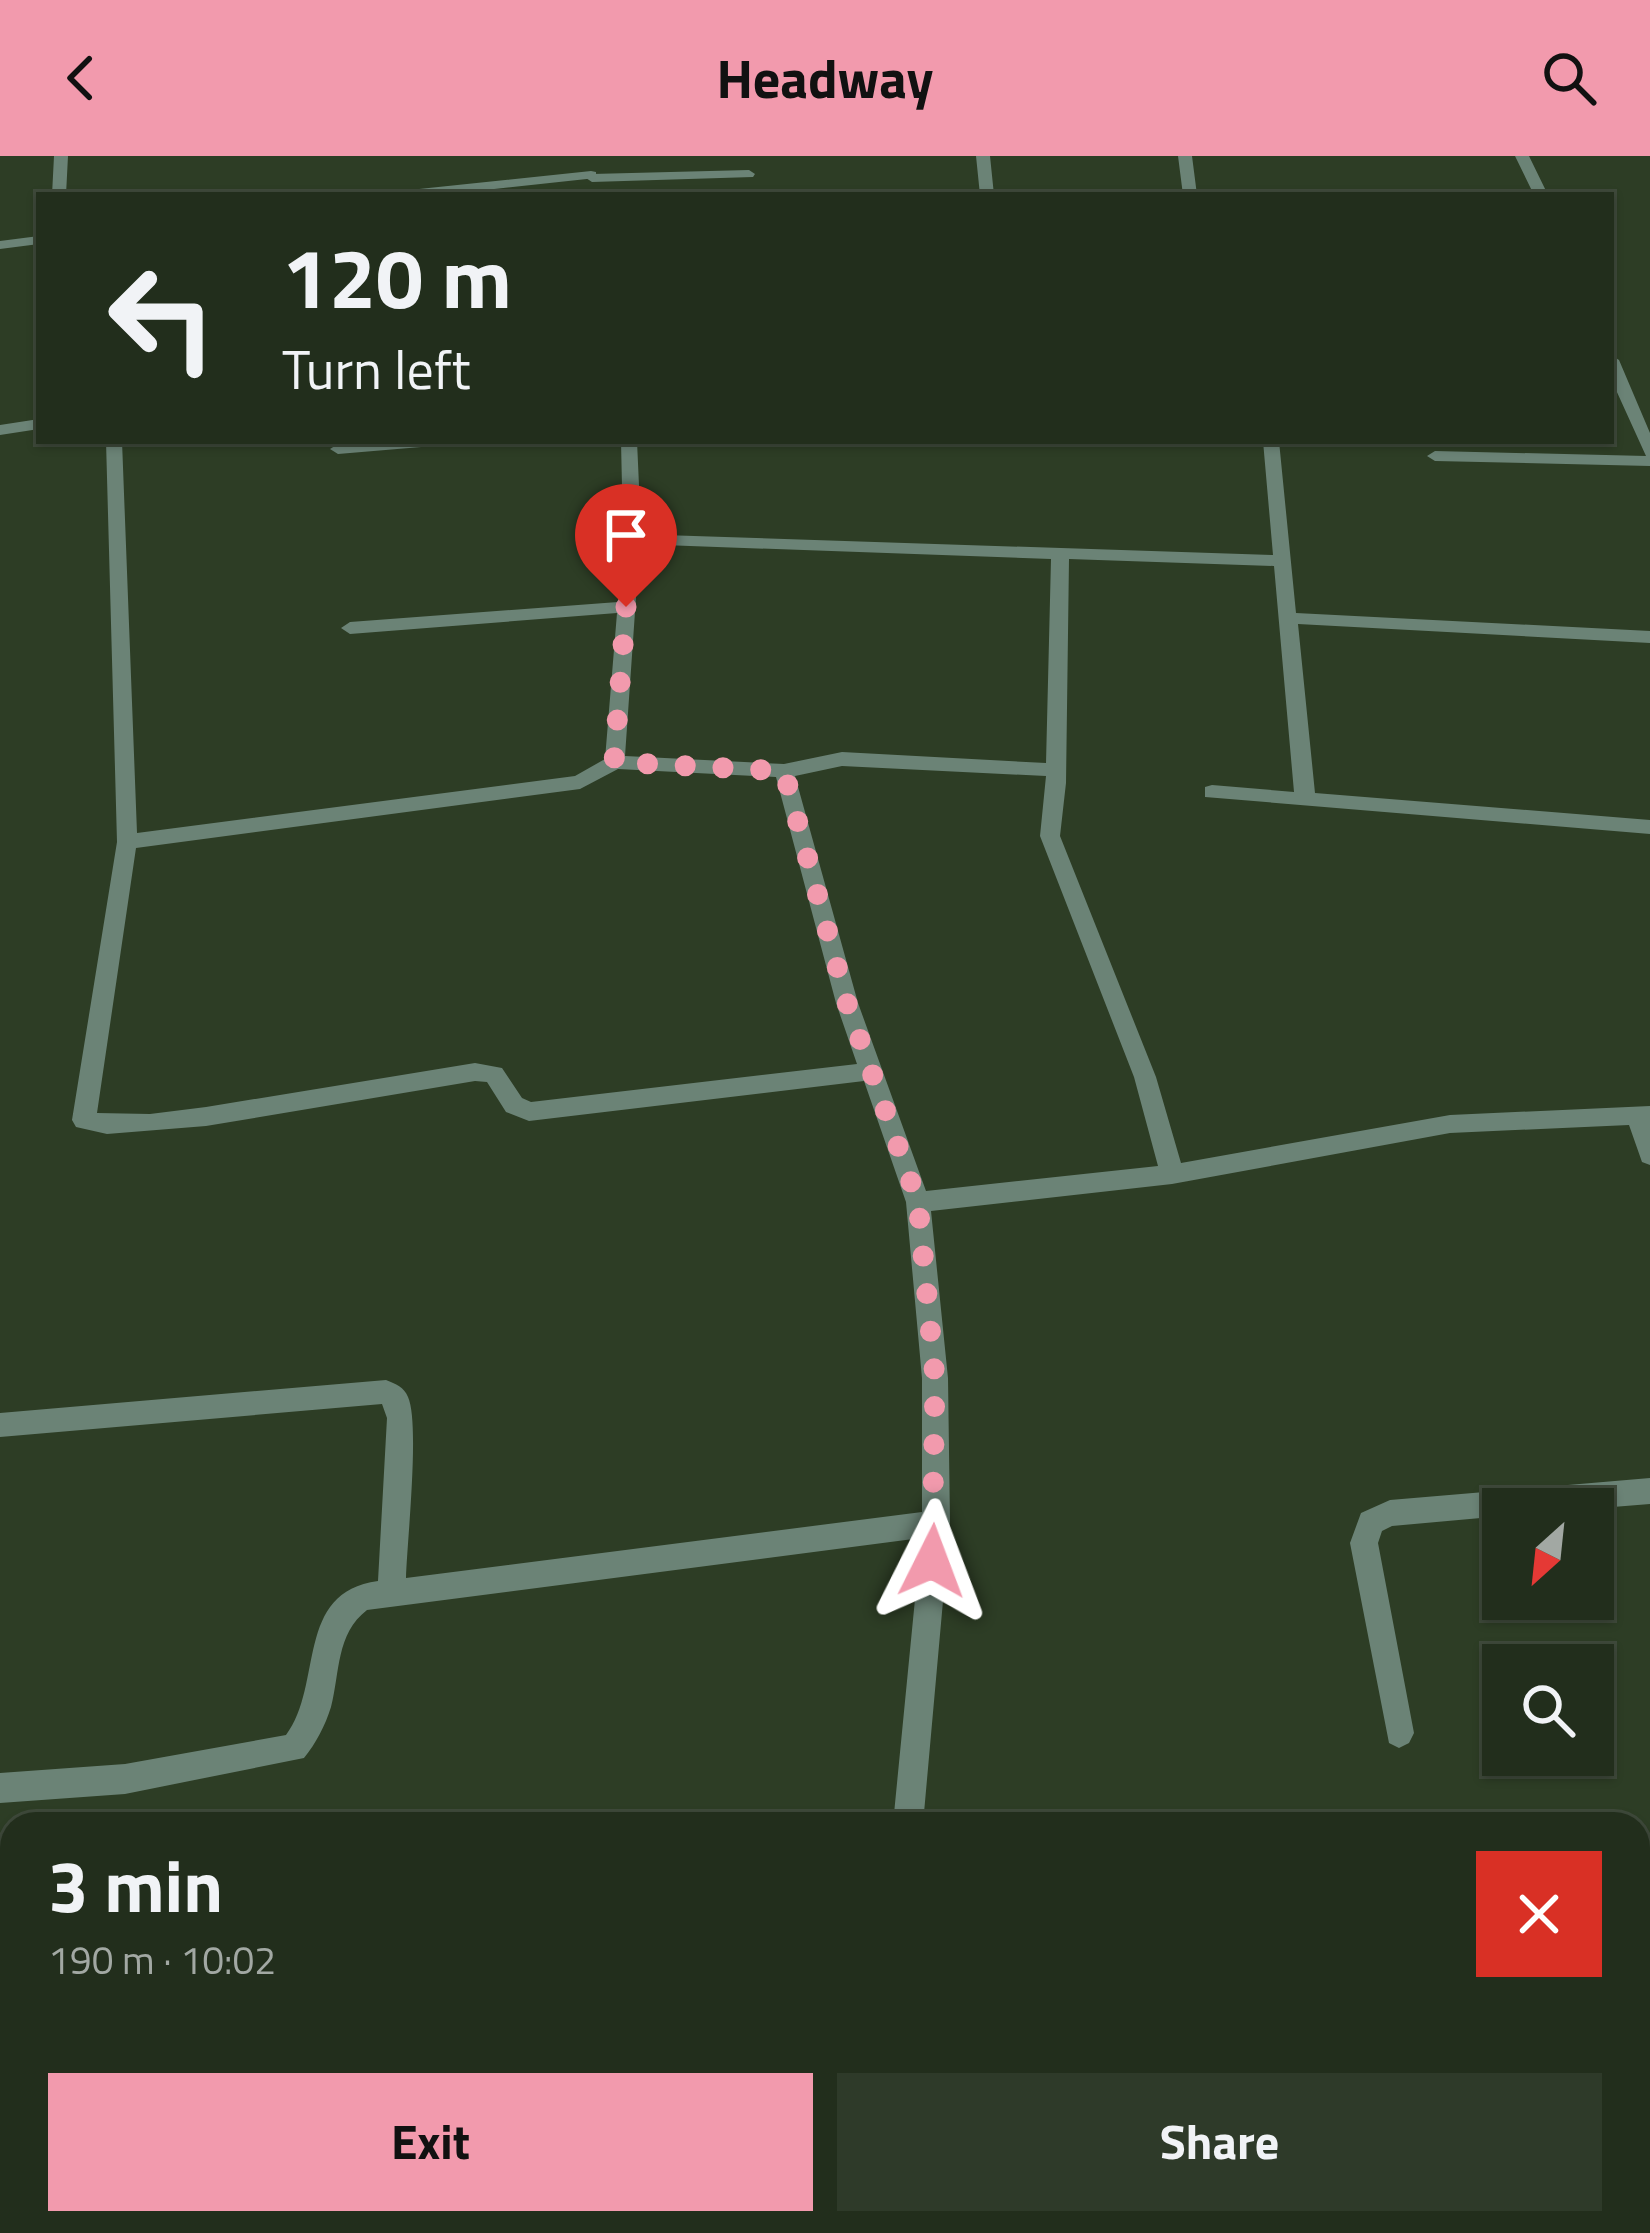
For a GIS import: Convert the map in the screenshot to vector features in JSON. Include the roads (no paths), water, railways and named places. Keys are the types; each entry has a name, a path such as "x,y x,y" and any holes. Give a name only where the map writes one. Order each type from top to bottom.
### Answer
{"street":[{"path":"59,192 62,156"},
{"path":"586,156 595,192"},
{"path":"983,156 987,192"},
{"path":"1185,156 1190,192"},
{"path":"1522,156 1540,192"},
{"path":"430,192 591,176"},
{"path":"0,245 36,240"},
{"path":"1614,366 1650,452"},
{"path":"0,430 36,424"},
{"path":"114,444 127,842 83,1113 93,1126 178,1120 475,1072 494,1074 514,1105 529,1112 874,1071"},
{"path":"338,449 397,444"},
{"path":"614,762 632,533 629,444"},
{"path":"1271,444 1305,797"},
{"path":"1436,456 1650,461"},
{"path":"632,533 676,540 1283,561"},
{"path":"1060,553 1056,770 1049,809 1053,853 1138,1058 1172,1174"},
{"path":"350,628 626,607"},
{"path":"1289,618 1650,637"},
{"path":"127,842 580,782 614,762 784,771 842,759 1056,770"},
{"path":"784,771 847,1003 918,1202 935,1378 936,1523 909,1812"},
{"path":"1213,792 1650,827"},
{"path":"918,1202 1172,1174 1450,1124 1643,1114 1650,1155"},
{"path":"0,1425 386,1392 396,1399 400,1418 391,1593"},
{"path":"1399,1732 1364,1543 1371,1522 1390,1513 1650,1491"},
{"path":"0,1788 125,1779 294,1748 313,1721 335,1618 362,1597 936,1523"}],"lane":[{"path":"591,176 749,174"}]}
